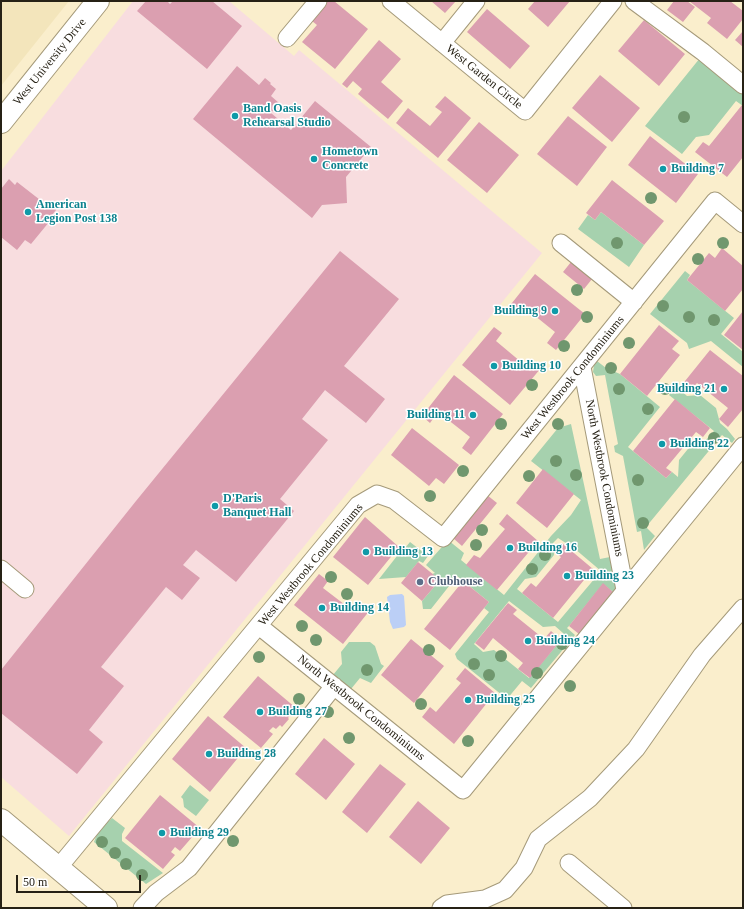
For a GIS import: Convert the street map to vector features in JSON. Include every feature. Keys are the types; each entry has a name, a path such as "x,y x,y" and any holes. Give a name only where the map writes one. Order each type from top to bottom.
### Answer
{"main road":[{"name":"West University Drive","path":"1,122 98,1"},
{"path":"1,820 106,908"}],"street":[{"path":"287,38 318,1"},
{"name":"West Garden Circle","path":"391,1 525,111 613,1"},
{"path":"442,43 476,1"},
{"path":"634,1 703,52 743,86"},
{"name":"West Westbrook Condominiums","path":"58,868 358,505 377,494 394,500 443,538 715,201 743,224"},
{"path":"561,243 634,302"},
{"name":"North Westbrook Condominiums","path":"259,626 463,790 625,590 582,367"},
{"path":"625,590 743,446"},
{"path":"1,569 25,589"},
{"path":"441,908 446,904 485,899 505,890 524,868 538,839 590,798 636,749 702,655 743,608"},
{"path":"142,908 156,893 189,868 334,686"},
{"path":"569,863 623,908"}],"shaded area":[{"path":"1,1 69,1 1,86"},
{"path":"133,1 229,1 294,56 299,50 542,253 69,836 1,777 1,171"}],"green space":[{"path":"700,58 743,94 743,106 736,101 709,135 696,137 682,154 645,126"},
{"path":"601,212 644,245 629,267 578,229 588,215 595,220"},
{"path":"685,271 690,275 687,280 734,318 721,334 743,352 743,367 711,341 689,349 687,343 650,314"},
{"path":"597,361 606,368 620,374 660,407 628,447 666,478 672,472 678,477 679,460 692,444 705,441 714,431 669,395 676,386 687,396 700,395 716,408 720,423 735,439 732,443 722,435 646,527 655,536 644,550 641,531 637,532 623,456 615,452 614,446 618,444 605,375 596,376 593,372 594,365"},
{"path":"571,424 600,559 610,557 616,587 613,592 603,584 567,628 575,635 531,688 522,681 507,699 457,659 455,654 489,612 484,608 489,602 457,576 431,609 423,609 422,601 440,580 432,574 435,573 426,565 448,540 464,553 461,560 504,595 551,536 571,515 581,500 531,461 558,428","holes":["558,538 575,549 601,571 558,622 517,589 525,579 536,577 554,555 554,552 550,546","509,601 543,627 555,626 563,633 561,640 529,678 494,650 483,652 474,644"]},
{"path":"410,542 428,556 423,563 419,561 406,577 379,579 404,547 405,548"},
{"path":"349,642 370,642 375,646 381,664 384,666 371,683 360,678 351,689 333,675 342,664 341,652"},
{"path":"190,785 209,800 196,816 184,807 183,799 181,797"},
{"path":"112,818 125,828 122,834 122,841 163,873 146,884 94,842 98,831"}],"water":[{"path":"402,594 404,596 406,625 404,627 393,629 390,622 387,597 390,595"}],"building":[{"path":"146,1 167,1 170,4 173,1 212,1 242,26 207,69 137,11"},
{"path":"328,1 334,1 368,29 335,69 302,42 317,25 312,21"},
{"path":"431,1 456,1 445,13"},
{"path":"535,1 570,1 548,27 528,9"},
{"path":"674,1 687,1 695,7 683,22 667,10"},
{"path":"689,1 730,1 743,11 743,19 727,39 707,23 711,18"},
{"path":"487,9 530,46 510,69 467,32"},
{"path":"644,20 685,54 659,86 618,51"},
{"path":"743,31 743,47 735,40"},
{"path":"379,40 401,59 381,82 403,101 388,119 358,94 362,89 353,81 347,88 342,84"},
{"path":"237,66 259,85 265,78 271,83 270,84 276,89 271,96 279,103 271,113 291,130 315,101 371,147 346,177 347,203 322,205 312,218 193,119"},
{"path":"600,75 640,108 612,142 572,108"},
{"path":"445,96 471,118 438,158 396,123 408,108 430,126 442,112 435,107"},
{"path":"742,105 743,157 727,177 695,152 703,142 709,146"},
{"path":"568,116 607,147 577,186 537,154"},
{"path":"479,122 519,155 487,193 447,160"},
{"name":"Building 7","path":"650,136 698,174 676,203 628,165"},
{"name":"American Legion Post 138","path":"9,179 15,185 17,182 44,203 45,201 56,210 52,215 54,216 31,244 25,240 17,250 1,237 1,189"},
{"path":"612,180 664,221 644,245 601,212 595,220 586,213"},
{"path":"722,248 743,266 743,289 725,311 687,280 709,253 715,258"},
{"path":"340,251 399,299 344,366 385,399 366,423 325,390 302,419 328,440 280,499 294,511 236,582 196,550 183,565 200,578 182,600 166,587 101,667 124,686 89,730 103,742 77,774 1,713 1,670 136,501"},
{"path":"571,262 592,279 584,289 563,272"},
{"name":"Building 9","path":"535,274 585,314 556,350 547,343 555,332 524,307 517,315 508,308"},
{"path":"743,311 743,350 724,335"},
{"path":"659,325 679,341 672,349 680,355 647,396 620,374"},
{"name":"Building 10","path":"494,327 502,333 496,341 527,367 532,361 541,368 510,405 462,365"},
{"name":"Building 21","path":"710,350 743,376 743,409 728,427 719,419 728,408 697,383 689,392 681,386"},
{"name":"Building 11","path":"454,375 503,414 471,455 462,448 470,437 438,412 430,423 422,416"},
{"name":"Building 22","path":"675,399 710,428 703,437 696,432 666,468 672,472 666,478 633,451"},
{"path":"412,428 459,465 444,484 436,478 429,486 391,455"},
{"path":"543,469 574,494 547,528 516,503"},
{"path":"487,495 497,503 462,546 453,538"},
{"name":"Building 16","path":"507,514 538,541 497,590 466,565 474,555 480,558 505,529 499,524"},
{"name":"Building 13","path":"365,517 399,547 368,585 333,557"},
{"name":"Building 23","path":"562,543 593,569 553,618 522,593 531,583 536,587 561,557 554,552"},
{"name":"Clubhouse","path":"418,562 440,580 422,601 401,583"},
{"name":"Building 14","path":"319,574 328,581 323,588 353,611 360,602 370,610 343,644 294,605"},
{"path":"463,581 489,602 450,650 424,629"},
{"path":"603,583 613,592 579,634 569,626"},
{"name":"Building 24","path":"508,603 517,610 513,614 544,639 551,631 561,640 530,678 518,669 523,663 493,638 484,650 475,643"},
{"path":"411,639 444,666 414,703 381,675"},
{"name":"Building 25","path":"465,668 495,693 454,744 422,717 430,707 436,712 461,683 456,679"},
{"name":"Building 27","path":"258,676 296,708 282,727 280,725 276,729 273,727 269,731 273,734 261,748 223,717"},
{"name":"Building 28","path":"208,716 246,748 210,792 172,759"},
{"path":"324,738 355,764 326,800 295,774"},
{"path":"380,764 406,784 367,833 342,812"},
{"name":"Building 29","path":"160,795 200,828 180,851 175,847 171,852 175,855 163,869 125,838"},
{"path":"418,801 450,828 421,864 389,837"}],"place":[{"name":"Band Oasis Rehearsal Studio","path":"235,116"},
{"name":"Hometown Concrete","path":"314,159"},
{"name":"Building 7","path":"663,169"},
{"name":"American Legion Post 138","path":"28,212"},
{"name":"Building 9","path":"555,311"},
{"name":"Building 10","path":"494,366"},
{"name":"Building 21","path":"724,389"},
{"name":"Building 11","path":"473,415"},
{"name":"Building 22","path":"662,444"},
{"name":"D'Paris Banquet Hall","path":"215,506"},
{"name":"Building 16","path":"510,548"},
{"name":"Building 13","path":"366,552"},
{"name":"Building 23","path":"567,576"},
{"name":"Clubhouse","path":"420,582"},
{"name":"Building 14","path":"322,608"},
{"name":"Building 24","path":"528,641"},
{"name":"Building 25","path":"468,700"},
{"name":"Building 27","path":"260,712"},
{"name":"Building 28","path":"209,754"},
{"name":"Building 29","path":"162,833"}]}
